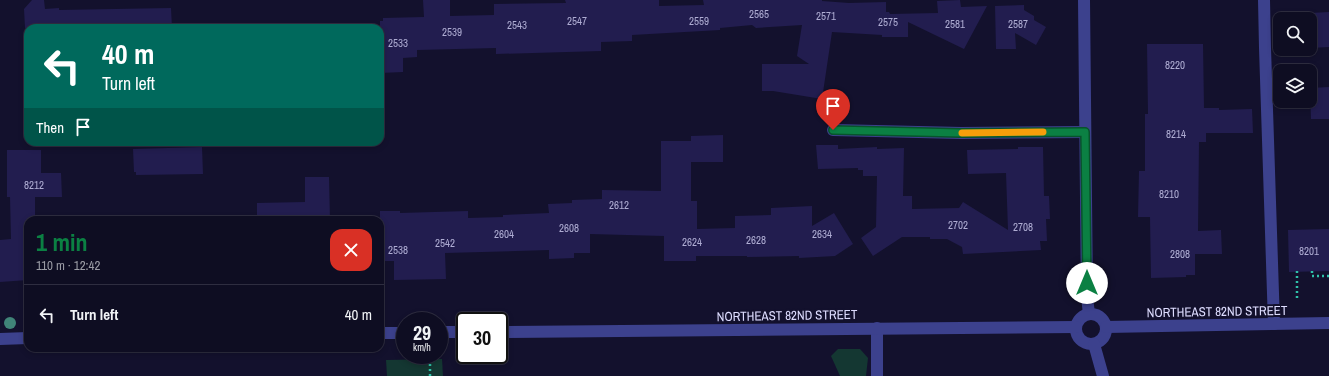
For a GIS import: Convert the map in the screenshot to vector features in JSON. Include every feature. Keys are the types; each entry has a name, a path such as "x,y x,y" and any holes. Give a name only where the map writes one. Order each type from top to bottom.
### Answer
{"street":[{"path":"1084,0 1087,297 1089,314"},
{"path":"1264,0 1274,324"},
{"path":"833,130 961,133 1085,132"},
{"path":"1089,314 1094,314 1103,319 1106,327 1106,334 1100,342 1094,344 1081,341 1076,333 1076,328 1080,319 1089,314"},
{"name":"NORTHEAST 82ND STREET","path":"1106,327 1329,324"},
{"path":"877,328 877,376"},
{"name":"NORTHEAST 82ND STREET","path":"508,332 877,328 1076,328"},
{"path":"384,333 396,333"},
{"path":"0,339 24,338"},
{"path":"1094,344 1103,376"}],"path":[{"path":"1297,271 1297,301"},
{"path":"1312,271 1312,276 1329,276"},
{"path":"1323,271 1323,276"},
{"path":"430,364 430,376"}],"green space":[{"path":"838,349 860,349 868,358 866,376 840,376 831,356"},
{"path":"386,360 396,360 396,364 442,364 443,376 387,376"}],"building":[{"path":"32,0 44,0 45,9 59,8 59,10 171,8 172,24 25,24 24,9"},
{"path":"423,0 450,0 450,16 494,15 494,4 566,3 565,0 659,0 659,6 704,5 703,0 822,0 849,3 886,2 886,12 889,12 890,14 938,13 937,1 960,0 961,7 987,6 964,49 908,22 908,37 882,37 882,35 832,32 822,99 773,91 762,91 762,64 809,64 797,56 802,25 756,28 752,25 720,28 720,30 632,35 632,41 601,42 601,51 496,54 496,48 417,50 417,57 403,58 403,72 384,73 384,24 380,24 380,21 383,21 383,18 424,17"},
{"path":"1024,5 1024,10 1034,16 1034,20 1046,27 1036,45 1015,33 1016,49 996,49 995,6"},
{"path":"1329,12 1329,47 1317,48 1317,13"},
{"path":"1147,44 1203,44 1204,108 1219,108 1219,110 1252,109 1253,133 1206,133 1206,142 1199,142 1198,231 1221,230 1222,254 1195,254 1195,275 1186,275 1186,277 1151,278 1150,217 1138,217 1139,171 1145,171 1145,114 1148,114"},
{"path":"1329,87 1329,119 1311,119 1311,108 1317,108 1317,88"},
{"path":"723,135 723,162 691,162 691,201 697,201 697,229 735,228 735,216 771,215 771,208 812,206 812,226 834,213 853,244 835,256 799,258 799,256 696,256 696,261 664,261 664,236 590,234 590,253 574,253 574,258 549,259 549,250 445,253 446,279 394,280 394,261 384,261 384,216 380,216 380,211 400,211 400,213 468,211 468,218 503,217 503,215 549,213 548,204 572,203 572,200 602,199 602,190 661,191 661,141 691,141 691,136"},
{"path":"816,145 838,145 838,149 877,147 877,149 904,148 903,196 912,196 912,209 959,208 963,202 1008,230 1006,173 968,174 967,150 1043,147 1044,196 1049,196 1050,219 1046,219 1047,241 1040,241 1041,250 963,254 962,247 947,239 930,239 930,237 902,237 873,256 861,238 876,227 877,176 863,176 863,170 858,170 858,168 818,169"},
{"path":"202,147 203,174 136,175 136,172 134,172 133,149"},
{"path":"7,150 41,150 41,173 61,173 62,197 35,197 35,216 24,216 24,280 0,282 0,240 11,239 10,197 7,197"},
{"path":"305,177 329,177 330,216 257,216 257,203 305,202"},
{"path":"1329,229 1329,271 1289,272 1288,230"}],"slow traffic":[{"path":"962,133 1043,132"}],"route":[{"path":"833,130 961,133 1085,132 1087,283"}]}
